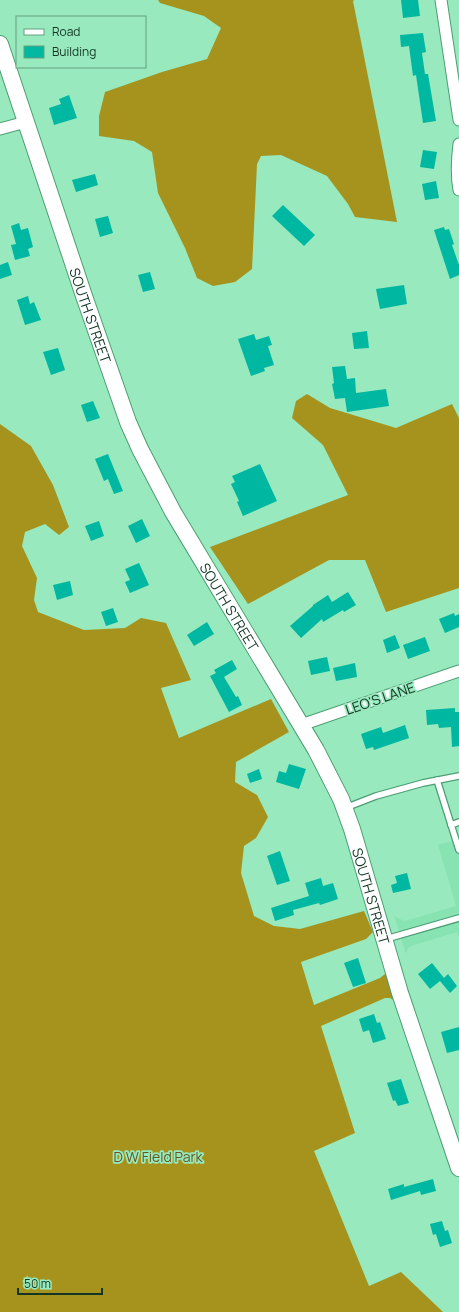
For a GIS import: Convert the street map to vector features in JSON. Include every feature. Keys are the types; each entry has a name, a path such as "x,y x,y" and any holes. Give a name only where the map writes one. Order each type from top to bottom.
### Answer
{"street":[{"path":"440,0 459,120"},
{"name":"SOUTH STREET","path":"0,44 110,371 137,443 155,480 177,519 333,780 345,808 400,993 459,1168"},
{"path":"0,129 26,122"},
{"path":"459,144 456,177 459,190"},
{"name":"LEO'S LANE","path":"301,725 459,671"}],"lane":[{"path":"345,808 376,796 437,780 459,776"},
{"path":"437,780 459,850"},
{"path":"450,825 459,822"},
{"path":"384,939 459,918"}],"shaded area":[{"path":"459,839 459,938 457,932 414,945 408,948 406,954 394,915 405,921 456,906 438,845"}],"green space":[{"path":"158,0 354,0 397,222 355,217 348,204 327,176 281,155 261,156 257,164 252,269 235,282 213,286 197,278 185,248 158,193 152,152 134,141 99,136 99,116 105,92 162,72 207,59 221,28 204,16 160,3"},
{"path":"307,394 330,408 396,428 452,404 459,418 459,588 386,612 365,560 329,560 248,604 210,547 348,495 323,445 292,418 296,401"},
{"name":"D W Field Park","path":"0,424 31,446 53,485 69,527 59,535 45,524 25,532 22,546 37,578 34,600 38,612 84,630 125,628 141,618 166,623 191,680 161,688 179,738 271,699 289,732 236,762 235,782 257,795 268,817 256,838 244,846 241,873 254,916 274,926 300,929 364,911 373,932 366,939 301,962 314,1005 380,978 385,974 385,970 395,1001 390,998 385,998 321,1026 355,1133 314,1151 369,1286 401,1272 443,1312 0,1312"}],"building":[{"path":"401,0 418,0 420,16 403,18"},
{"path":"423,33 426,52 422,53 425,74 428,74 436,121 423,123 416,75 413,76 409,46 401,47 400,35"},
{"path":"69,95 77,118 54,125 49,108 61,104 59,99"},
{"path":"423,150 437,152 434,169 420,167"},
{"path":"95,174 98,185 76,192 72,180"},
{"path":"436,181 439,198 425,200 422,184"},
{"path":"283,205 315,235 304,246 272,216"},
{"path":"108,216 113,233 100,237 95,219"},
{"path":"19,223 21,230 28,228 33,247 28,249 30,256 15,260 11,245 16,244 11,226"},
{"path":"444,227 445,230 449,229 454,244 452,245 459,265 459,275 450,279 434,230"},
{"path":"8,262 12,275 0,279 0,265"},
{"path":"150,272 155,289 143,292 138,275"},
{"path":"404,285 407,304 380,309 376,289"},
{"path":"28,296 30,304 34,302 41,320 25,325 17,300"},
{"path":"367,331 369,348 354,349 352,333"},
{"path":"254,334 256,340 269,336 272,345 268,346 274,365 264,368 265,371 251,376 238,339"},
{"path":"58,348 65,370 51,375 43,352"},
{"path":"345,366 347,379 355,378 356,393 386,389 389,406 347,412 345,398 335,399 332,384 334,383 332,367"},
{"path":"93,401 100,418 87,422 81,405"},
{"path":"108,454 123,491 114,494 108,479 104,481 95,459"},
{"path":"260,464 277,501 243,516 237,502 239,501 231,484 235,482 232,476"},
{"path":"142,519 150,536 136,543 128,526"},
{"path":"99,521 104,536 91,541 85,526"},
{"path":"139,563 149,585 130,593 125,582 130,580 125,569"},
{"path":"70,581 73,595 57,600 53,585"},
{"path":"348,592 356,605 344,612 343,610 323,622 322,619 301,638 290,626 313,605 328,595 332,602"},
{"path":"113,608 118,622 106,626 101,612"},
{"path":"454,613 455,616 459,614 459,627 445,633 439,619"},
{"path":"207,622 214,634 194,646 187,635"},
{"path":"395,635 400,648 387,653 383,640"},
{"path":"425,637 430,651 408,659 403,645"},
{"path":"327,657 330,671 311,675 308,661"},
{"path":"232,660 237,669 224,677 236,697 238,696 242,705 229,712 210,676 216,673 214,670"},
{"path":"355,663 357,677 336,681 333,668"},
{"path":"455,708 455,712 459,712 459,746 452,747 451,727 439,728 438,724 427,725 426,710"},
{"path":"405,725 409,738 374,750 373,747 366,749 361,734 381,727 383,733"},
{"path":"289,764 306,769 299,789 276,782 279,771 286,773"},
{"path":"259,769 262,779 250,783 247,774"},
{"path":"280,851 290,881 277,885 267,856"},
{"path":"407,873 411,889 393,893 391,885 397,883 395,876"},
{"path":"321,878 323,886 333,883 338,899 320,905 319,903 293,910 294,915 275,921 271,908 309,896 305,883"},
{"path":"358,958 366,983 353,987 344,963"},
{"path":"432,963 444,978 448,974 457,986 450,993 440,981 430,989 418,974"},
{"path":"374,1014 377,1023 380,1022 386,1039 373,1043 369,1030 363,1032 359,1019"},
{"path":"459,1027 459,1050 447,1053 441,1032"},
{"path":"401,1079 409,1103 398,1106 395,1100 393,1101 387,1083"},
{"path":"433,1179 436,1191 421,1195 420,1191 391,1200 388,1189 404,1184 404,1187"},
{"path":"442,1221 445,1231 448,1230 452,1243 440,1247 436,1234 433,1235 430,1224"}]}
